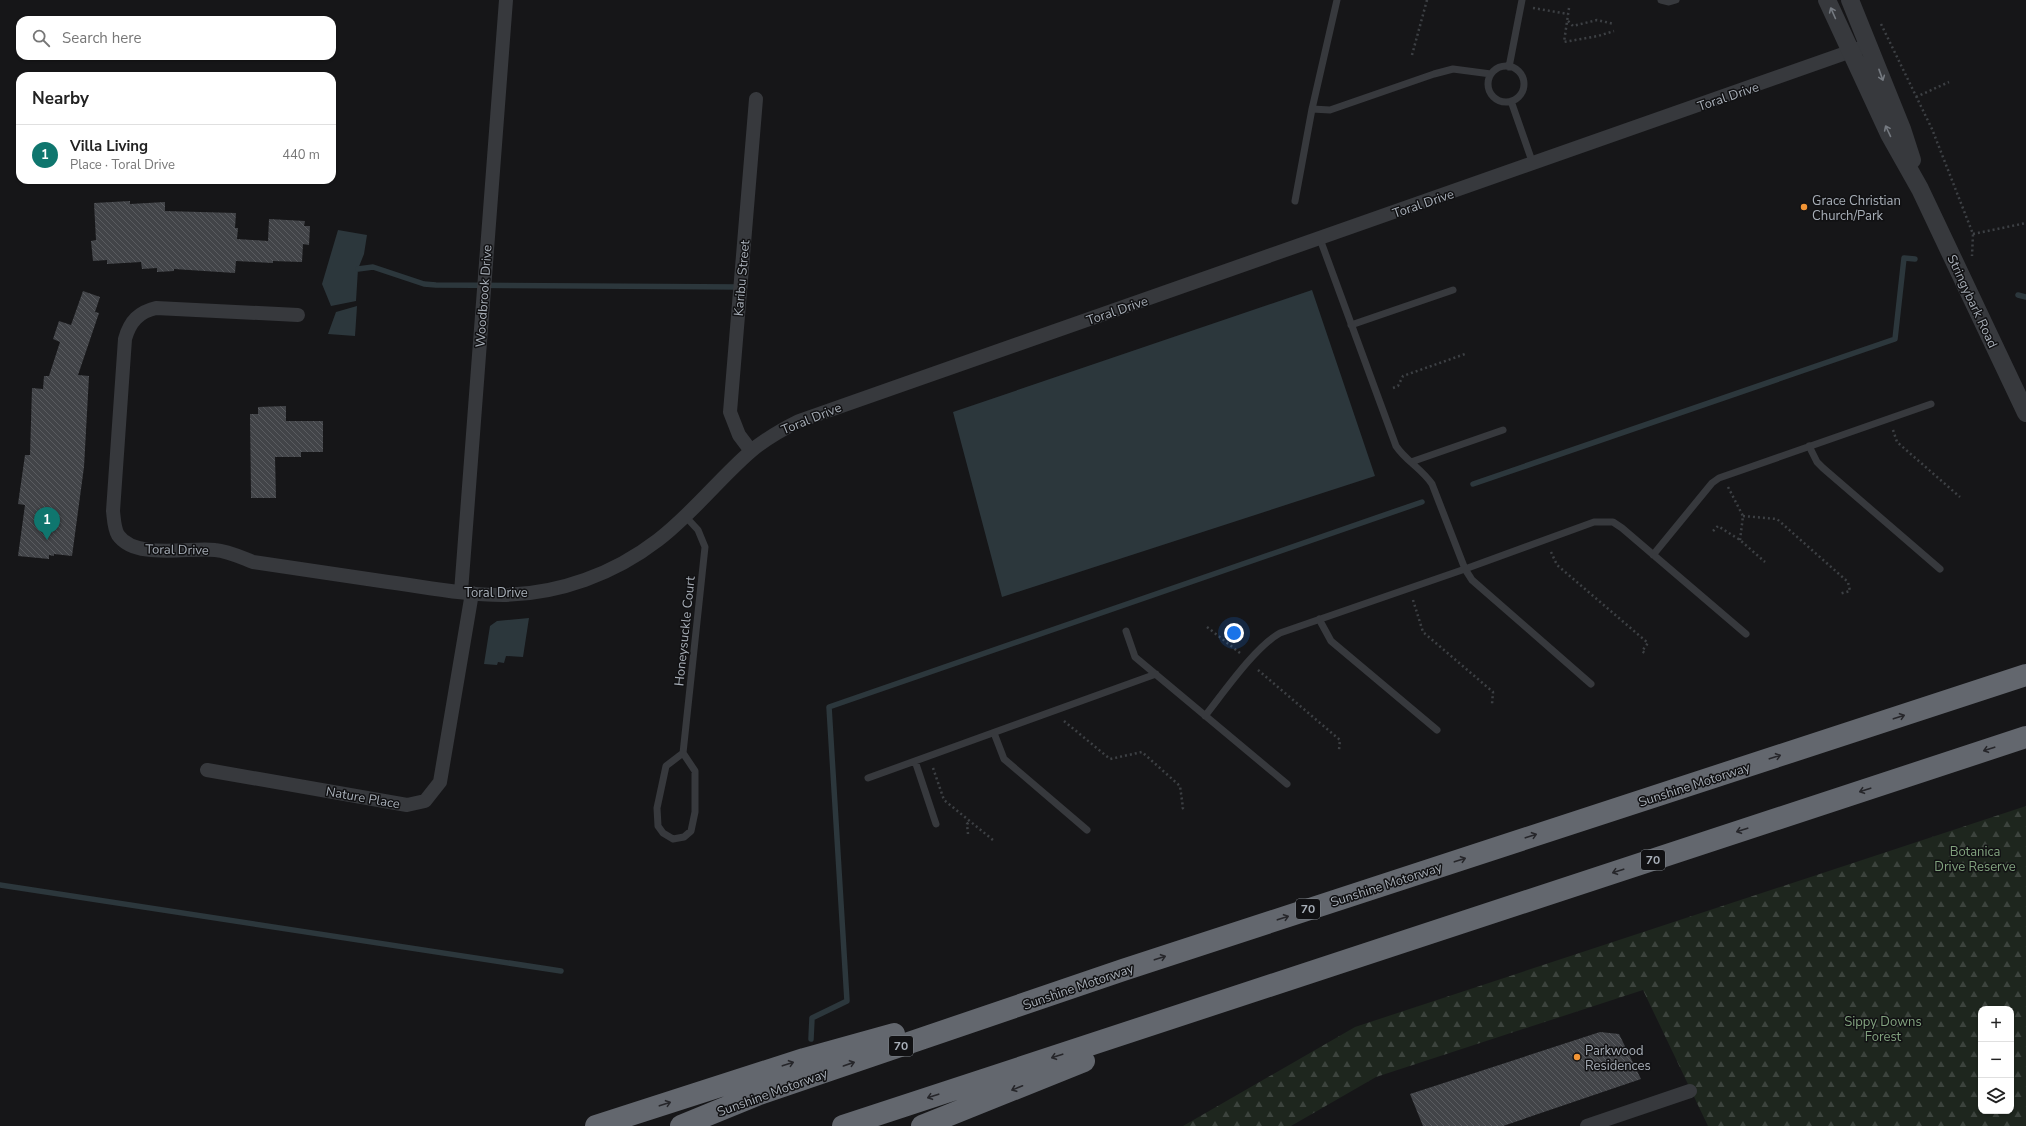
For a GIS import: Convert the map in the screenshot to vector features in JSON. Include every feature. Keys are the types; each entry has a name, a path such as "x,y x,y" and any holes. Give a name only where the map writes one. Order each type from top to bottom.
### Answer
{"highway":[{"name":"Sunshine Motorway","path":"681,1126 759,1094 1123,970 2026,675"},
{"name":"70","path":"843,1126 2026,737"},
{"path":"596,1126 804,1059 1123,970"},
{"path":"922,1126 1280,982"}],"street":[{"name":"Woodbrook Drive","path":"467,593 506,0"},
{"name":"Stringybark Road","path":"1827,0 1888,134 1920,189 2026,413"},
{"name":"Stringybark Road","path":"1850,0 1902,129 1920,189"},
{"name":"Toral Drive","path":"298,315 156,308 144,311 135,318 128,328 125,339 114,511 115,526 118,535 132,545 149,550 213,550 229,552 252,562 467,593 502,595 525,594 579,582 631,558 686,517 751,451 776,433 799,421 1533,164 1869,44"},
{"name":"Karibu Street","path":"751,451 732,421 730,406 756,99"},
{"name":"Nature Place","path":"207,770 407,805 425,801 440,782 467,593"},
{"path":"1587,1126 1690,1091"}],"lane":[{"path":"1295,201 1312,109 1336,0"},
{"path":"1661,0 1669,2 1676,0"},
{"path":"1509,67 1521,3"},
{"path":"1509,67 1519,72 1524,83 1520,94 1510,101 1499,100 1493,97 1488,86 1491,74 1499,68 1509,67"},
{"path":"1312,109 1330,110 1434,74 1453,69 1491,74"},
{"path":"1510,101 1533,164"},
{"path":"1320,239 1396,446 1424,473 1432,484 1464,569 1481,589 1591,684"},
{"path":"1351,325 1453,290"},
{"path":"1653,555 1712,483 1719,478 1931,404"},
{"path":"1411,462 1503,430"},
{"path":"1809,446 1817,462 1823,468 1940,569"},
{"name":"Honeysuckle Court","path":"683,753 705,548 698,530 686,517"},
{"path":"1205,716 1270,638 1280,633 1594,522 1613,522 1622,528 1746,634"},
{"path":"1319,619 1331,641 1436,730"},
{"path":"1126,631 1135,657 1287,784"},
{"path":"868,778 1156,674"},
{"path":"994,733 1004,759 1087,830"},
{"path":"683,753 695,771 695,812 691,831 684,837 673,839 663,833 658,826 657,808 666,766 683,753"},
{"path":"915,761 936,824"}],"path":[{"path":"1412,55 1427,0"},
{"path":"1521,3 1568,14"},
{"path":"1569,8 1564,42 1598,36 1614,31"},
{"path":"1567,21 1573,26 1597,20 1614,24"},
{"path":"1879,20 1932,129 1973,234 1972,259"},
{"path":"1916,97 1949,82"},
{"path":"1973,234 2026,223"},
{"path":"1393,388 1398,386 1403,376 1464,354"},
{"path":"1889,418 1897,442 1960,497"},
{"path":"1719,478 1726,484 1743,516 1740,540"},
{"path":"1743,516 1777,519 1848,582 1850,591 1839,594"},
{"path":"1713,531 1718,526 1740,540 1765,562"},
{"path":"1545,540 1557,565 1648,643 1642,651 1646,654"},
{"path":"1409,588 1423,632 1493,692 1492,704"},
{"path":"1207,627 1250,661 1340,740 1339,750"},
{"path":"1053,711 1110,759 1142,752 1180,786 1183,808 1180,810"},
{"path":"929,756 944,800 993,840"},
{"path":"968,834 967,824 970,821"}],"green space":[{"path":"2026,806 2026,1126 1708,1126 1643,990 1376,1077 1291,1126 1183,1126 1355,1027"}],"shaded area":[{"path":"338,230 367,235 364,254 358,269 356,301 331,306 322,284"},
{"path":"1312,290 1375,476 1002,597 953,412"},
{"path":"357,306 355,336 328,334 336,312"},
{"path":"529,618 523,657 506,656 504,663 498,662 497,665 484,664 490,626 497,621"}],"building":[{"path":"130,201 130,204 165,202 165,211 236,213 235,228 238,228 237,239 268,241 269,219 305,221 304,226 310,226 309,245 303,244 302,262 273,261 273,263 236,261 235,273 174,269 174,271 157,272 157,268 142,269 141,262 107,264 107,260 93,261 91,241 96,240 94,203"},
{"path":"83,291 100,297 95,312 99,313 78,375 89,376 84,467 72,556 54,554 54,556 49,555 49,559 18,556 25,505 18,504 25,455 30,455 32,388 43,389 44,376 49,376 60,342 53,339 59,321 71,325"},
{"path":"286,406 286,421 323,421 323,452 301,452 301,457 275,457 276,498 251,498 250,414 258,414 258,407"},
{"name":"Parkwood Residences","path":"1600,1032 1619,1034 1641,1079 1503,1126 1423,1126 1410,1094"}],"waterway":[{"path":"1473,484 1895,339 1904,258 1915,259"},
{"path":"358,269 373,267 424,284 436,285 740,287"},
{"path":"2018,295 2026,297"},
{"path":"811,1039 812,1018 847,1001 829,707 1422,502"},
{"path":"0,885 561,971"}],"place":[{"name":"Grace Christian Church/Park","path":"1804,207"},
{"name":"Villa Living","path":"47,540"},
{"name":"Parkwood Residences","path":"1577,1057"}],"park label":[{"name":"Botanica Drive Reserve","path":"1975,858"},
{"name":"Sippy Downs Forest","path":"1883,1028"}]}
